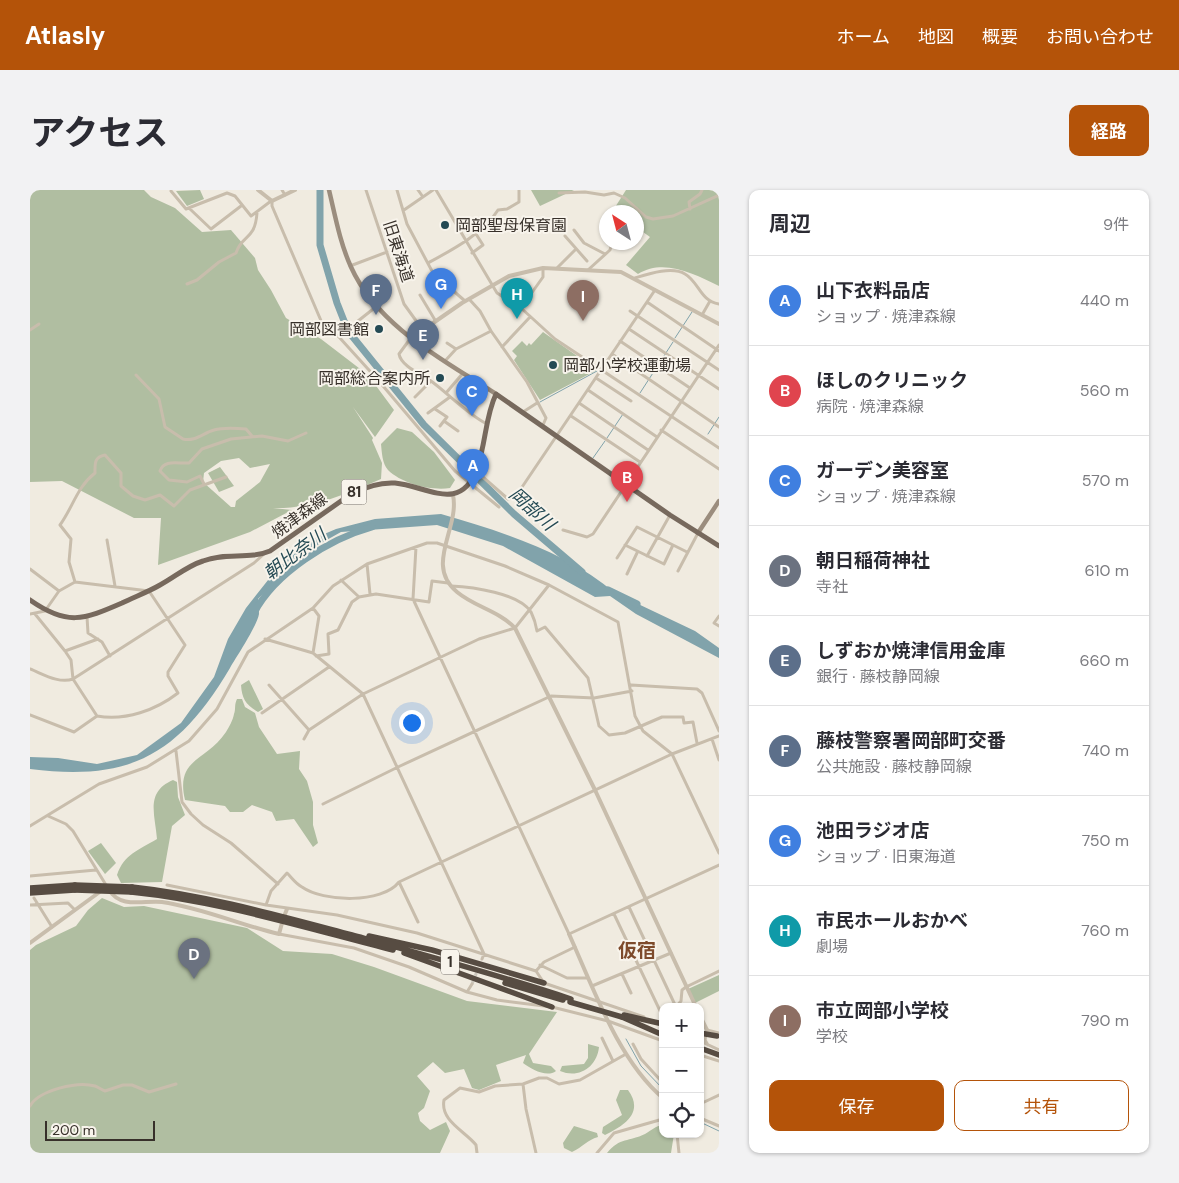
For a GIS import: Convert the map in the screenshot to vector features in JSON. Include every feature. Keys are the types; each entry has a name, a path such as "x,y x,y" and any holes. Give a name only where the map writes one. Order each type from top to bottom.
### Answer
{"highway":[{"path":"30,892 75,887"},
{"name":"1","path":"30,888 131,889 195,898 328,929 411,951 570,1000"},
{"path":"131,889 280,920 404,953 622,1016 659,1032"},
{"path":"328,929 432,950 544,983"},
{"path":"404,953 552,1007"},
{"path":"622,1016 659,1022"},
{"path":"622,1016 659,1032"},
{"path":"704,1033 719,1034"},
{"path":"704,1050 719,1056"}],"main road":[{"path":"329,190 350,266 360,283 378,306 410,339 524,412 626,485 719,546"},
{"path":"454,495 469,482 476,471 496,394"},
{"name":"焼津森線","path":"30,600 45,611 65,618 87,617 149,590 205,560 234,554 265,553 351,494 363,488 376,484 397,484 454,495"},
{"path":"698,533 719,501"}],"street":[{"path":"170,190 180,205 190,209 211,229 241,206"},
{"path":"258,190 272,201 272,206 322,323 339,337 378,380 455,471 499,507"},
{"path":"282,190 285,195"},
{"path":"190,209 227,193 235,196 241,206 251,216 272,201 295,190"},
{"name":"旧東海道","path":"366,190 404,304 422,329"},
{"path":"397,190 407,224 435,277 480,311 491,331 527,382 546,419 543,425"},
{"path":"418,190 423,197"},
{"path":"404,210 435,190 497,293 520,308 555,339 719,448"},
{"path":"428,263 476,234 494,217 498,210 507,209 519,202 519,190"},
{"path":"690,209 689,202 700,194 702,190"},
{"path":"559,192 585,192 604,195 614,192 625,198 631,205"},
{"path":"644,215 652,219 673,216 719,196"},
{"path":"187,284 197,280 218,262 236,253 238,246 253,233 257,212"},
{"path":"574,230 584,243 605,254"},
{"path":"472,253 483,245 476,234"},
{"path":"564,236 587,261"},
{"path":"557,268 576,249"},
{"path":"588,270 610,250"},
{"path":"350,266 387,252"},
{"path":"520,308 543,276 544,268"},
{"path":"487,424 477,419 431,381 402,362 399,357 410,339 422,329 467,300 519,273 544,268 615,270 635,278 719,324"},
{"path":"635,278 658,271 680,272 688,276 710,301 719,304"},
{"path":"476,471 508,499 514,498 655,289"},
{"path":"420,295 435,320"},
{"path":"702,315 710,301"},
{"path":"647,302 718,350"},
{"path":"358,322 378,306"},
{"path":"630,311 719,370"},
{"path":"502,347 530,317"},
{"path":"30,330 38,324"},
{"path":"629,329 719,389"},
{"path":"445,361 456,349 491,331"},
{"path":"620,341 690,388"},
{"path":"447,343 456,349"},
{"path":"563,530 590,537 661,430 718,350 719,345"},
{"path":"612,354 719,427"},
{"path":"446,393 463,373"},
{"path":"136,375 159,399 165,427 183,439 204,436 215,429 227,428 246,428 252,436"},
{"path":"596,378 630,401"},
{"path":"415,397 431,381"},
{"path":"588,390 657,437"},
{"path":"428,413 450,397"},
{"path":"524,412 537,402"},
{"path":"579,403 648,450"},
{"path":"435,409 447,417 440,426"},
{"path":"571,416 640,462"},
{"path":"444,421 458,431"},
{"path":"661,430 719,469"},
{"path":"204,484 200,476 187,482 169,480 160,471 161,467 165,464 189,463 210,445 252,436 288,441 306,433"},
{"path":"75,582 69,562 71,539 60,525 68,514 81,486 95,473 96,460 99,456 105,455 109,458 121,474 120,483 133,496 145,500 160,495 174,506 190,490 226,477"},
{"path":"454,495 453,512 442,563 449,584 461,596 503,618 515,628 551,696 596,790 694,1003"},
{"path":"647,556 670,515"},
{"path":"618,558 637,527 687,552"},
{"path":"678,571 698,533"},
{"path":"107,540 115,586"},
{"path":"30,826 100,784 147,768 176,750 205,725 217,709 245,656 264,639 313,608 341,580 367,564 426,543 446,543 549,585 618,622 632,691 632,708 641,727 672,754 719,853"},
{"path":"625,545 664,564 673,545"},
{"path":"416,547 413,599 575,947 598,1002 627,1054 643,1078 659,1094"},
{"path":"30,669 59,680 67,681 73,679 254,564 265,553"},
{"path":"627,574 638,553"},
{"path":"367,564 370,594"},
{"path":"30,568 59,591"},
{"path":"341,580 359,597"},
{"path":"314,655 329,654 328,634 338,630 352,602 359,597 370,594 429,602 432,581 467,586 509,596 530,611 537,631 545,627 588,678 594,698 594,713 599,726 609,735 641,727 662,717 683,716 684,723 693,722 697,743"},
{"path":"30,715 74,732 97,716 109,718 131,714 162,705 178,693 168,676 168,672 185,645 149,590 75,582 59,591 45,611 32,614 66,651 71,660 73,679 97,716"},
{"path":"304,739 309,730 363,694 479,639 515,628 549,585"},
{"path":"313,608 319,616 314,655"},
{"path":"719,616 714,623 719,626"},
{"path":"87,617 88,633 98,639 110,656"},
{"path":"66,651 98,639"},
{"path":"264,639 314,655 363,694 484,954 482,960"},
{"path":"262,713 329,667"},
{"path":"268,685 309,730"},
{"path":"631,685 697,689 702,693 719,731"},
{"path":"323,804 551,696 594,698 632,691"},
{"path":"266,905 267,896 287,873 302,888 352,899 378,894 395,887 399,882 672,754 719,736"},
{"path":"712,739 719,760"},
{"path":"176,750 182,802 191,814 202,825 231,843 278,884"},
{"path":"47,816 66,824 74,831 112,896 120,901 136,903 152,901 176,904 279,934 354,948 409,967 467,992 514,1003 552,1007 608,1021 659,1040"},
{"path":"569,934 719,865"},
{"path":"30,876 96,870"},
{"path":"399,882 418,922"},
{"path":"30,943 106,886"},
{"path":"167,886 389,926 536,970 544,983 659,1022"},
{"path":"34,898 52,927"},
{"path":"30,905 68,903 75,910"},
{"path":"629,907 656,960 674,1003"},
{"path":"285,914 287,909"},
{"path":"614,914 659,1009"},
{"path":"279,934 282,923"},
{"path":"536,970 540,965 575,947"},
{"path":"592,986 639,968 671,953"},
{"path":"540,965 567,978 588,978"},
{"path":"577,968 583,965"},
{"path":"679,1003 682,990 719,971"},
{"path":"622,974 631,993"},
{"path":"467,992 472,984"},
{"path":"704,1024 707,1030 705,1040 708,1045"},
{"path":"707,1030 719,1034"},
{"path":"602,1038 613,1061"},
{"path":"704,1043 719,1050"},
{"path":"633,1044 659,1079"},
{"path":"477,1153 476,1145 450,1121 443,1106 444,1100 460,1088 479,1092 502,1084 523,1084 539,1078 547,1078 559,1084 580,1080 627,1054"},
{"path":"704,1056 719,1061"},
{"path":"30,1106 34,1099 44,1092 57,1088 95,1086 105,1092 123,1085 132,1085 149,1092 176,1084"},
{"path":"523,1084 526,1109 536,1153"},
{"path":"704,1102 719,1095"},
{"path":"597,1153 614,1133 659,1120"},
{"path":"704,1120 719,1126"},
{"path":"677,1138 679,1153"}],"green space":[{"path":"30,190 144,190 151,197 175,208 202,232 231,230 255,258 258,270 286,318 321,339 368,375 394,410 375,437 353,407 373,438 372,440 382,463 381,479 329,500 288,508 273,508 292,510 250,532 158,565 161,518 134,518 62,481 30,482","holes":["239,458 250,468 270,464 260,482 236,501 235,507 231,507 203,482 204,473 221,461"]},
{"path":"200,190 204,199 187,206 176,191"},
{"path":"531,190 574,190 540,206"},
{"path":"626,190 719,190 719,286 679,270 658,267 638,274 626,265 639,250 644,250 644,244 650,237 644,233 644,205 616,205"},
{"name":"岡部小学校運動場","path":"543,332 597,370 540,400 514,360 517,356 512,351 522,341 527,346 529,343 531,345"},
{"path":"397,428 412,432 434,452 455,480 450,488 426,487 409,483 388,470 383,461 381,444"},
{"path":"220,467 234,486 219,492 208,473"},
{"path":"249,680 263,709 258,712 250,707 242,694 241,685"},
{"path":"237,699 242,699 245,707 255,713 259,727 277,754 300,751 299,769 307,781 313,802 313,825 318,843 313,847 294,819 276,821 272,812 252,805 243,812 230,812 225,806 185,800 183,786 189,768 218,742 226,732 233,719"},
{"path":"173,780 177,782 178,797 185,815 172,826 162,882 121,883 117,875 128,857 157,839 154,813 155,797 164,785"},
{"path":"101,843 116,863 105,874 88,851"},
{"path":"102,898 124,907 144,906 247,928 283,951 332,954 374,967 467,1001 557,1012 529,1054 533,1063 551,1066 556,1071 548,1074 530,1068 523,1063 526,1055 496,1065 501,1081 479,1090 472,1088 464,1069 445,1073 433,1062 417,1076 430,1091 424,1108 418,1113 420,1121 430,1130 446,1122 450,1131 440,1153 30,1153 30,950 36,945 76,926 88,910"},
{"path":"719,975 719,991 695,1003 688,989"},
{"path":"588,1044 599,1047 595,1060 586,1070 574,1073 560,1071 562,1066 584,1064 588,1058"},
{"path":"620,1090 628,1090 633,1098 633,1112 625,1123 605,1135 602,1133 603,1127 622,1115 616,1100"},
{"path":"574,1126 597,1133 598,1137 572,1152 564,1148 563,1143"},
{"path":"659,1126 659,1138 673,1138 671,1153 607,1153 616,1144 645,1134"}],"water":[{"path":"441,514 532,544 554,554 576,566 615,593 695,631 719,648 719,658 636,614 610,596 595,597 503,546 437,525 341,532 305,552 282,569 278,578 258,599 259,614 251,633 211,698 191,722 171,741 149,756 124,765 97,771 66,772 30,769 30,757 58,758 97,764 137,755 181,723 214,677 228,639 246,608 276,570 315,538 336,529 375,519"}],"waterway":[{"name":"岡部川","path":"320,190 320,245 337,303 348,331 424,425 514,514 582,572"},
{"path":"675,338 692,312"},
{"path":"640,393 673,342"},
{"path":"540,402 597,371"},
{"path":"607,438 623,414"},
{"path":"708,434 719,417"},
{"path":"593,458 605,441"},
{"name":"朝比奈川","path":"254,613 263,598 275,584 305,559 338,540 372,527"},
{"name":"朝比奈川","path":"608,590 637,604"},
{"path":"626,1039 641,1066 659,1085"},
{"path":"704,1124 719,1131"}],"tunnel":[{"path":"472,984 478,969"}],"place":[{"name":"岡部聖母保育園","path":"445,225"},
{"name":"池田ラジオ店","path":"441,309"},
{"name":"藤枝警察署岡部町交番","path":"376,315"},
{"name":"市民ホールおかべ","path":"517,319"},
{"name":"市立岡部小学校","path":"583,321"},
{"name":"岡部図書館","path":"379,329"},
{"name":"しずおか焼津信用金庫","path":"423,360"},
{"name":"岡部小学校運動場","path":"553,365"},
{"name":"岡部総合案内所","path":"440,378"},
{"name":"ガーデン美容室","path":"472,416"},
{"name":"山下衣料品店","path":"473,490"},
{"name":"ほしのクリニック","path":"627,502"},
{"name":"朝日稲荷神社","path":"194,979"}],"district":[{"name":"仮宿","path":"637,950"}]}
